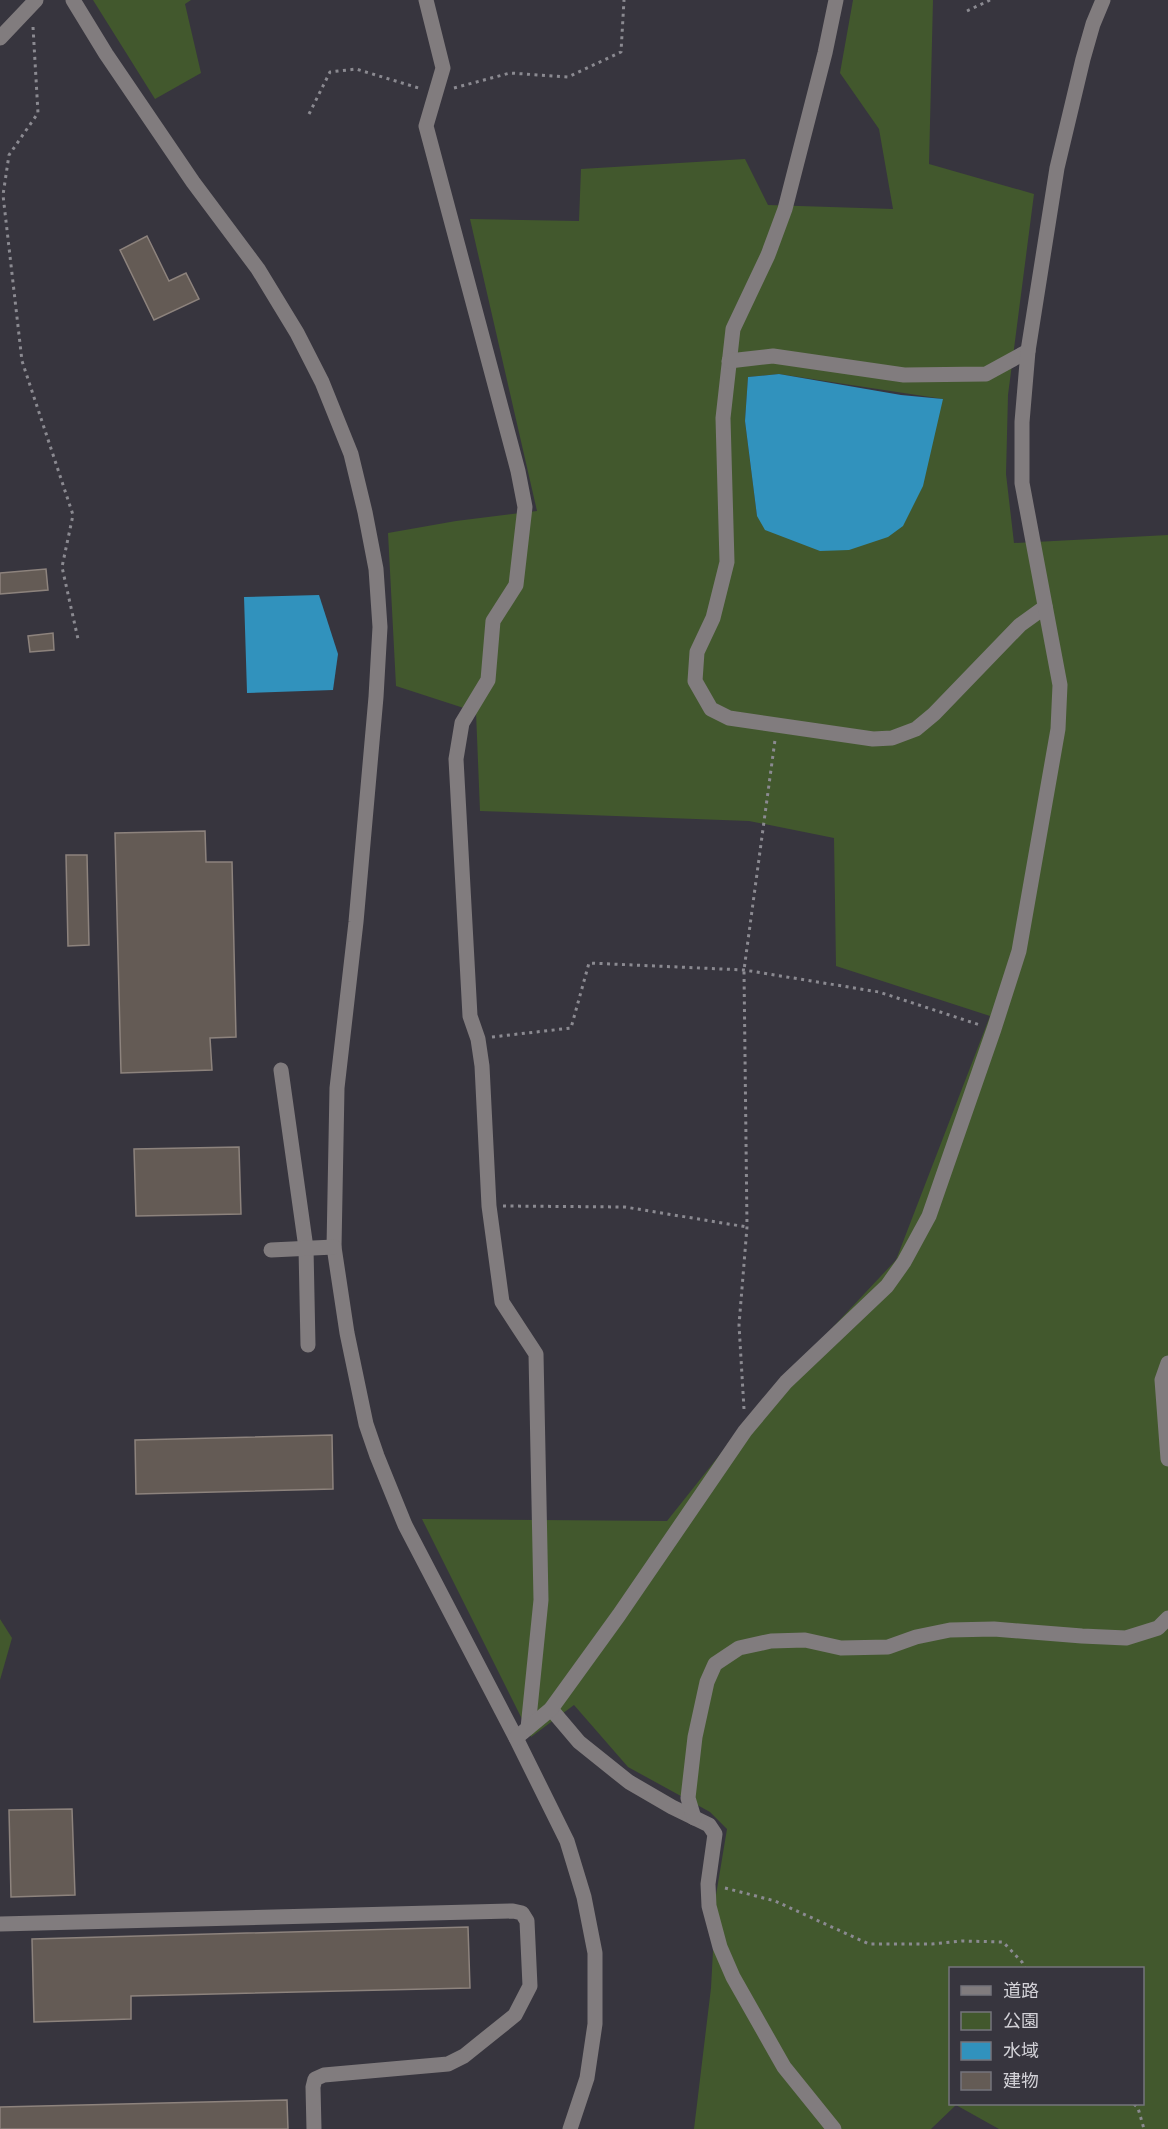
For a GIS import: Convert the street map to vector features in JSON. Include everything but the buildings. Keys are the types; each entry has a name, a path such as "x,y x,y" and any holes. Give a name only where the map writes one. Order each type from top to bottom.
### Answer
{"street":[{"path":"73,0 106,54 187,172 258,269 297,333 322,382 351,454 365,512 376,568 380,627 356,922 337,1088 334,1247 347,1334 366,1424 377,1455 405,1525 567,1841 584,1897 595,1953 595,2024 587,2078 570,2129"},
{"path":"426,0 443,68 426,126 518,471 525,507 516,585 493,621 488,680 462,723 456,759 470,1016 478,1039 482,1065 489,1206 502,1302 536,1354 541,1600 528,1728"},
{"path":"836,0 825,53 785,209 768,255 733,329 723,418 727,562 713,618 697,652 695,681 711,709 729,718 873,739 892,738 916,729 934,714 1020,625 1045,607"},
{"path":"516,1738 551,1708 619,1615 745,1431 786,1382 887,1286 904,1263 928,1216 994,1029 1019,951 1058,729 1060,685 1022,483 1022,422 1028,351 1057,168 1083,59 1103,0"},
{"path":"0,38 34,2"},
{"path":"729,361 773,356 904,375 986,374 1028,351"},
{"path":"281,1070 306,1248 308,1345"},
{"path":"271,1250 334,1247"},
{"path":"1168,1363 1162,1380 1168,1459"},
{"path":"693,1818 688,1798 695,1737 707,1682 715,1664 740,1648 771,1641 805,1640 841,1648 888,1647 916,1637 950,1630 994,1629 1126,1638 1158,1628 1168,1618"},
{"path":"551,1708 579,1742 629,1782 709,1825 715,1834 708,1884 709,1906 720,1947 733,1977 783,2067 834,2129"},
{"path":"0,1924 513,1911 522,1913 527,1921 530,1986 515,2015 464,2056 448,2064 324,2075 315,2079 313,2087 314,2129"}],"path":[{"path":"309,114 330,72 356,69 435,93 510,73 568,77 621,52 624,0"},
{"path":"967,10 990,0"},
{"path":"34,2 38,113 9,155 3,195 22,361 73,515 62,567 78,639"},
{"path":"745,1431 739,1325 747,1227 744,970 775,739 766,722"},
{"path":"478,1039 571,1028 589,963 744,970 879,992 994,1029"},
{"path":"489,1206 625,1207 747,1227"},
{"path":"708,1884 775,1900 869,1944 1003,1942 1024,1967"},
{"path":"1136,2105 1144,2129"}],"green space":[{"path":"93,0 191,0 185,4 201,73 155,99"},
{"path":"853,0 933,0 929,164 1034,194 1008,395 1006,474 1014,543 1168,535 1168,2129 999,2129 956,2105 931,2129 694,2129 711,1988 716,1895 727,1829 710,1812 628,1767 574,1705 531,1737 422,1519 667,1521 757,1408 896,1260 990,1016 836,966 834,838 749,821 480,811 476,712 396,686 388,533 456,521 537,511 470,219 579,221 581,169 745,159 768,205 893,209 879,129 840,73","holes":["779,374 943,399 757,516 745,421 748,377"]},
{"path":"0,1619 12,1638 0,1680"}],"water":[{"path":"779,374 901,395 943,399 923,486 903,526 888,537 849,550 820,551 765,530 757,516 745,421 748,377"},
{"path":"319,595 338,654 333,690 247,693 244,597"}]}
